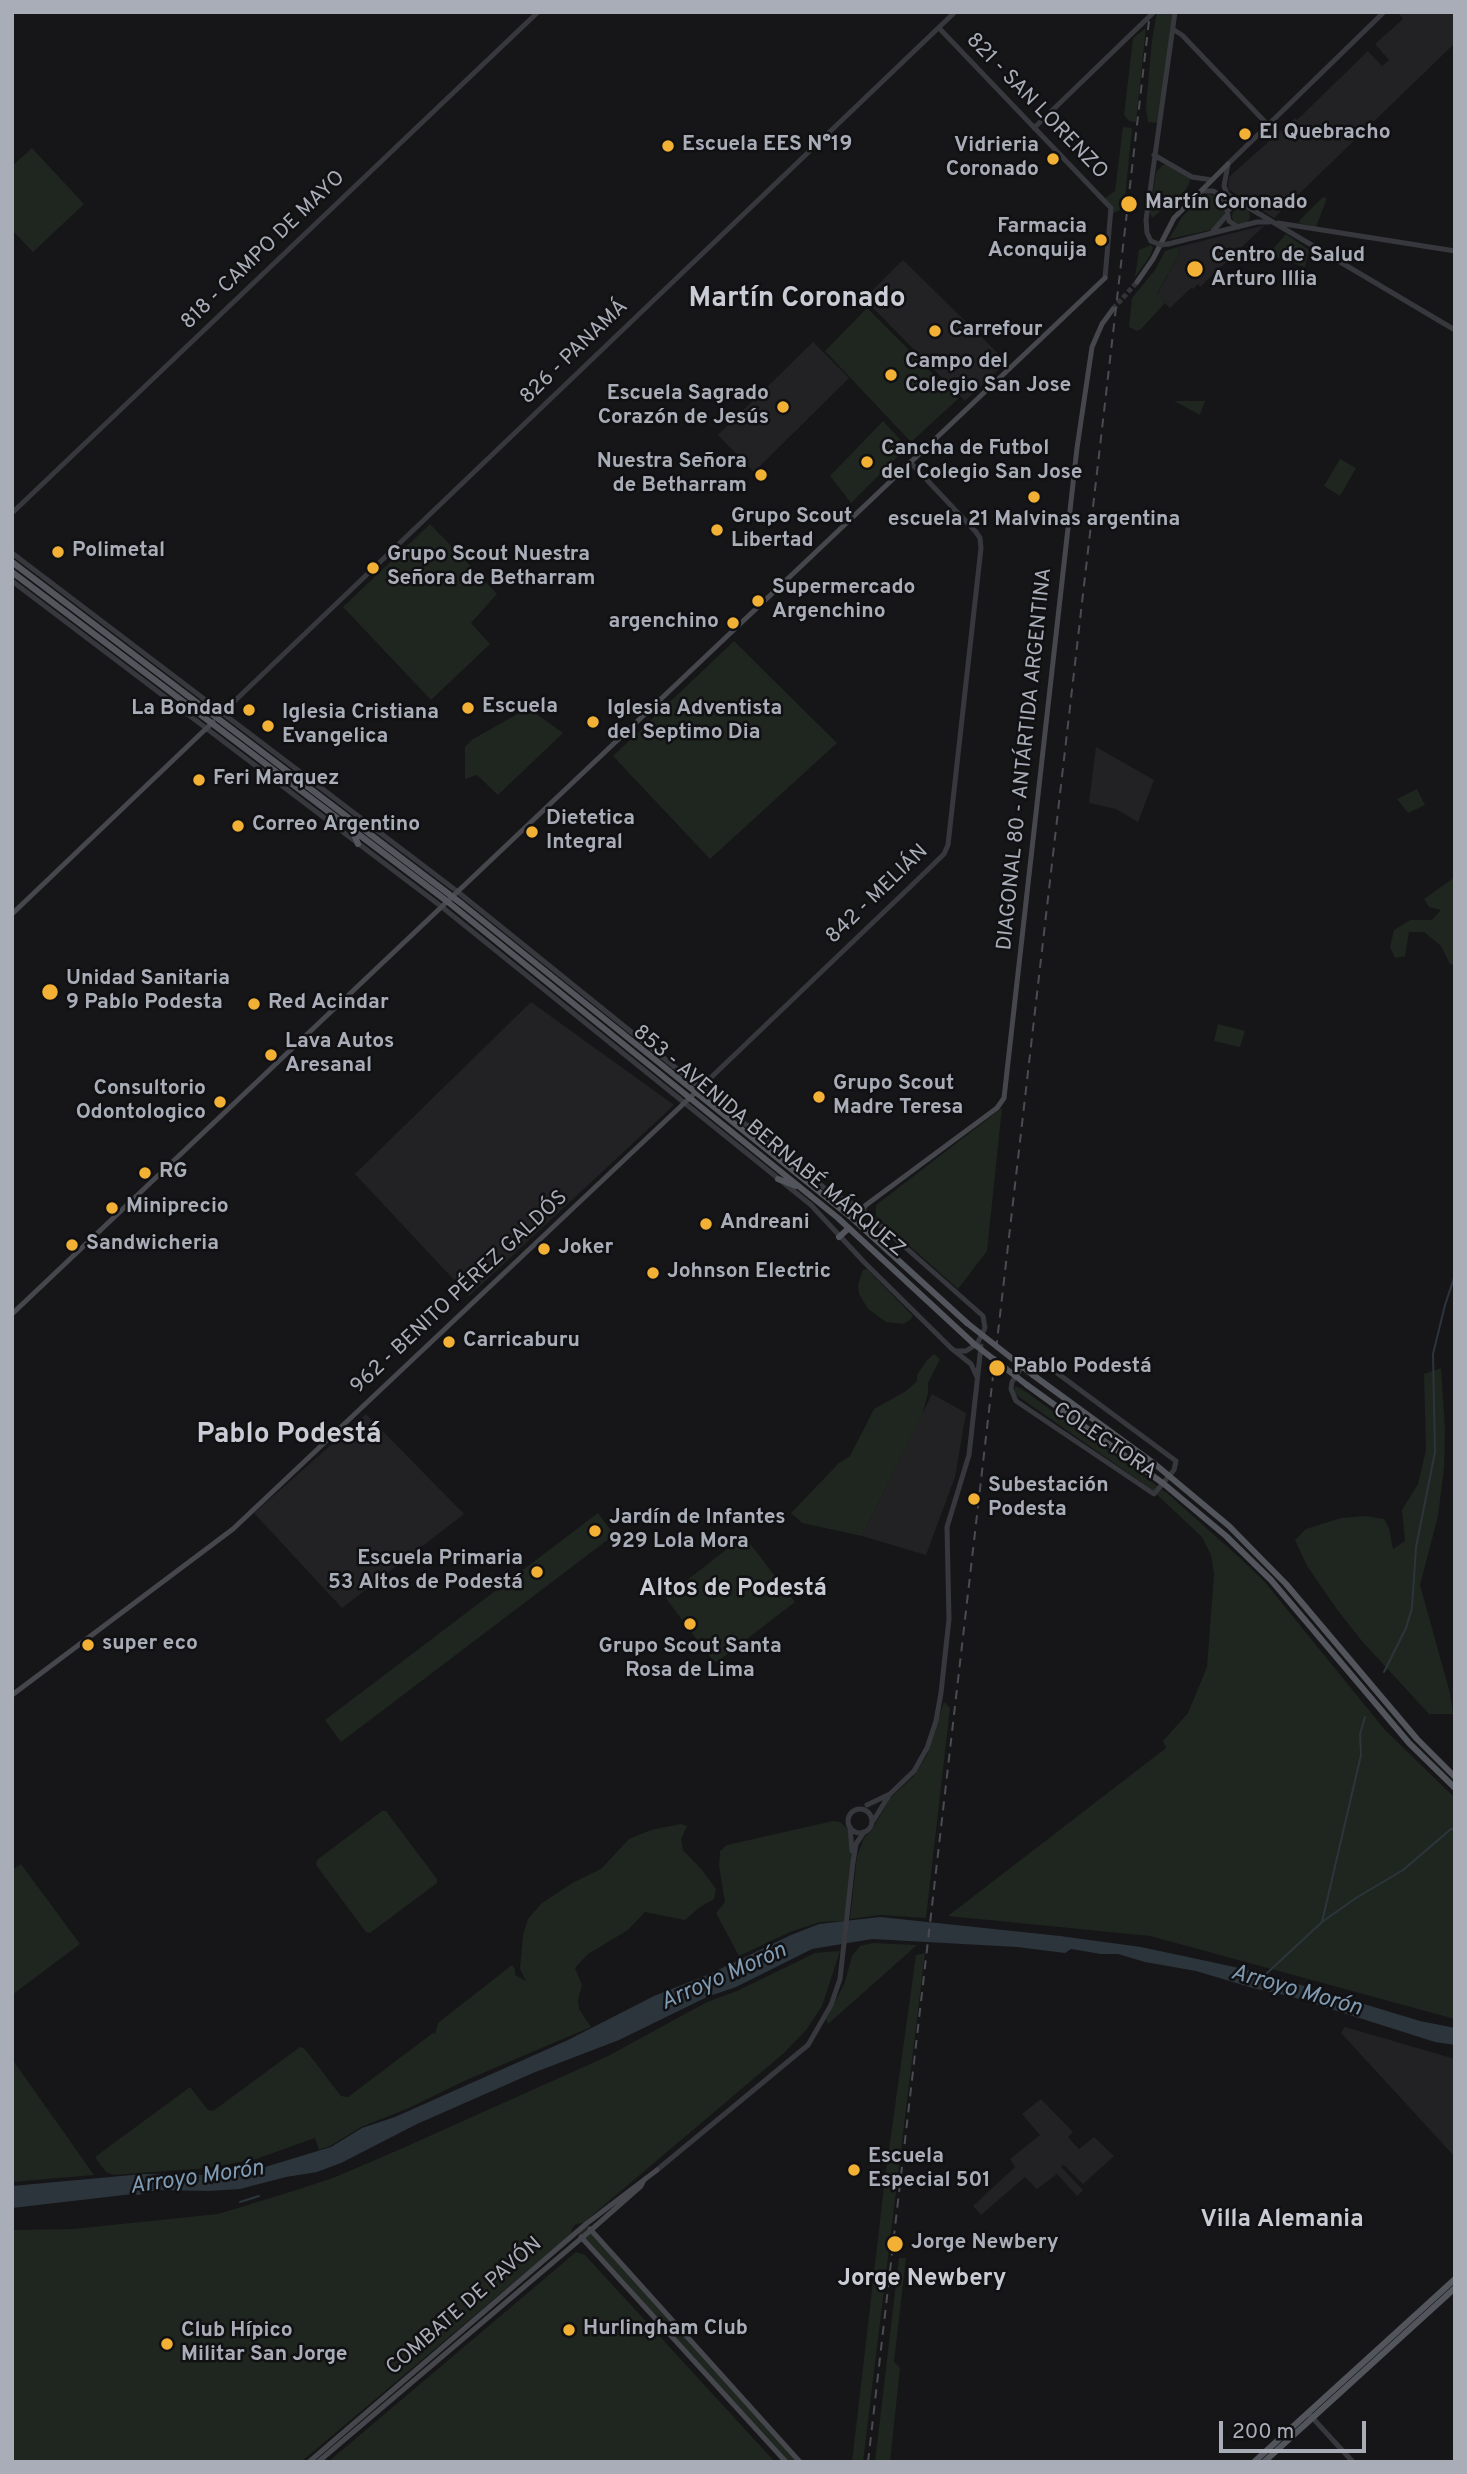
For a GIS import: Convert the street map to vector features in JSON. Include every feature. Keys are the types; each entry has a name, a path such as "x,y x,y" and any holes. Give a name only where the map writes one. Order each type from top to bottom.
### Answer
{"main road":[{"path":"1137,282 1153,259 1174,218 1228,164"},
{"path":"12,1314 1105,278"},
{"name":"DIAGONAL 80 - ANTÁRTIDA ARGENTINA","path":"862,1209 997,1108 1003,1098 1081,424 1092,347 1112,309"},
{"name":"853 - AVENIDA BERNABÉ MÁRQUEZ","path":"12,562 220,714 693,1095 853,1219 967,1323 1170,1476 1229,1525 1270,1566 1432,1755 1455,1777"},
{"name":"853 - AVENIDA BERNABÉ MÁRQUEZ","path":"12,572 209,725 548,974 849,1228 956,1327 1027,1385 1164,1484 1203,1516 1258,1567 1425,1761 1455,1788"},
{"path":"12,914 220,714"},
{"path":"353,830 358,844"},
{"path":"544,961 548,974"},
{"name":"962 - BENITO PÉREZ GALDÓS","path":"12,1695 233,1530 693,1095"},
{"path":"750,1126 754,1140"},
{"path":"778,1179 802,1188"},
{"path":"853,1219 862,1209"},
{"path":"839,1237 849,1228"},
{"path":"1425,1761 1432,1755"},
{"name":"COMBATE DE PAVÓN","path":"309,2462 579,2235 591,2230 657,2170"},
{"name":"COMBATE DE PAVÓN","path":"318,2462 579,2235 586,2224 644,2180"},
{"path":"586,2224 800,2462"},
{"path":"579,2235 786,2462"},
{"path":"1264,2462 1310,2415 1455,2279"},
{"path":"1254,2462 1455,2288"}],"street":[{"name":"818 - CAMPO DE MAYO","path":"12,513 538,12"},
{"name":"826 - PANAMÁ","path":"220,714 955,12"},
{"path":"1034,128 1154,12"},
{"path":"1175,12 1146,228 1152,240 1157,244 1168,244 1248,225 1273,222 1455,251"},
{"path":"1384,12 1228,164 1224,190 1242,204 1455,330"},
{"name":"821 - SAN LORENZO","path":"939,28 1111,208 1105,278"},
{"path":"1174,30 1182,35 1268,125"},
{"path":"1154,155 1192,177 1212,180"},
{"path":"1152,172 1157,165 1166,162"},
{"path":"1192,177 1199,192 1213,191 1220,195 1226,203 1233,225 1239,227"},
{"path":"1206,235 1216,229 1235,205 1242,204"},
{"path":"1248,225 1253,217 1251,209"},
{"name":"842 - MELIÁN","path":"693,1095 947,850 976,603 980,538 911,462"},
{"name":"853 - AVENIDA BERNABÉ MÁRQUEZ","path":"12,553 220,714"},
{"name":"853 - AVENIDA BERNABÉ MÁRQUEZ","path":"12,580 209,725 358,844 544,961 693,1095 778,1179 816,1210 839,1237 971,1364 977,1377"},
{"name":"853 - AVENIDA BERNABÉ MÁRQUEZ","path":"693,1095 750,1126 832,1194 862,1209 983,1316 985,1328 982,1336"},
{"path":"955,1351 963,1352 972,1348 982,1336"},
{"path":"853,1862 856,1844 872,1824 876,1813 924,1755 938,1712 949,1619 947,1527 969,1455 982,1336"},
{"name":"COLECTORA","path":"1029,1361 1049,1367 1174,1460 1176,1465 1170,1476 1154,1494 1016,1401 1011,1389 1013,1379 1029,1361"},
{"path":"867,1805 890,1794"},
{"path":"853,1862 850,1815 859,1809 869,1813 872,1824"},
{"path":"850,1827 856,1832 864,1832"},
{"name":"COMBATE DE PAVÓN","path":"657,2170 808,2045 836,1992 844,1959 853,1862"},
{"path":"1310,2415 1353,2462"}],"shaded area":[{"path":"1157,12 1173,12 1160,123 1148,122 1146,107"},
{"path":"1398,12 1455,12 1455,43 1274,218 1228,189 1229,177 1295,118 1297,120 1368,51 1382,66 1389,60 1375,44 1403,19"},
{"path":"1146,28 1136,122 1129,121 1124,115 1133,38"},
{"path":"1123,127 1132,128 1125,199 1121,199 1120,210 1113,213 1104,199 1115,191"},
{"path":"32,148 84,204 33,252 12,230 12,166"},
{"path":"1163,165 1189,178 1190,182 1185,191 1152,218 1150,212 1156,172"},
{"path":"1209,194 1219,197 1225,208 1224,215 1211,230 1169,239 1182,217 1202,196"},
{"path":"1323,197 1327,198 1316,227 1299,223 1300,220"},
{"path":"1241,207 1247,210 1250,216 1247,222 1241,225 1235,222 1232,216 1235,210"},
{"name":"Centro de Salud Arturo Illia","path":"1265,225 1200,287 1198,284 1191,288 1170,308 1157,295 1179,254 1178,247"},
{"path":"1286,234 1309,250 1305,267 1273,256 1272,250"},
{"path":"1151,245 1153,247 1150,256 1135,277 1139,250"},
{"path":"1178,247 1179,254 1157,294 1165,303 1141,329 1137,331 1129,327 1132,298 1155,270 1165,251"},
{"name":"Carrefour","path":"903,260 1007,362 965,401 864,299"},
{"name":"Campo del Colegio San Jose","path":"867,308 958,399 911,442 825,351"},
{"name":"Escuela Sagrado Corazón de Jesús","path":"813,342 849,378 754,472 718,435"},
{"path":"1174,401 1205,401 1200,415"},
{"name":"Cancha de Futbol del Colegio San Jose","path":"883,421 907,447 851,503 830,476"},
{"path":"1340,459 1356,468 1340,496 1324,486"},
{"path":"430,524 497,594 471,623 490,644 431,700 343,607"},
{"path":"734,641 837,743 710,859 613,756"},
{"path":"528,708 563,733 498,795 477,775 465,779 465,747 473,739"},
{"path":"1096,747 1154,780 1138,822 1116,809 1089,803"},
{"path":"1417,789 1425,805 1408,813 1397,799"},
{"path":"1455,877 1455,965 1450,964 1441,946 1424,932 1409,932 1405,956 1395,958 1390,947 1394,930 1410,920 1432,920 1441,910 1429,907 1424,899"},
{"path":"531,1002 674,1105 469,1296 355,1174"},
{"path":"1218,1024 1245,1031 1240,1047 1214,1041"},
{"path":"1002,1108 987,1251 958,1289 876,1216 876,1205"},
{"path":"867,1269 913,1316 910,1320 903,1324 886,1322 868,1309 859,1294 858,1284 863,1270"},
{"path":"934,1354 940,1359 928,1383 922,1415 862,1536 802,1523 791,1513 839,1463 850,1456 874,1409 906,1391 917,1381 917,1375"},
{"path":"1441,1368 1445,1429 1444,1468 1438,1516 1420,1585 1450,1693 1453,1714 1429,1714 1361,1640 1336,1608 1307,1566 1295,1540 1306,1529 1341,1518 1365,1516 1384,1519 1389,1528 1393,1549 1405,1541 1402,1510 1418,1484 1426,1450 1424,1374"},
{"path":"1015,1386 1167,1493 1240,1558 1264,1581 1385,1730 1455,1798 1455,2019 1150,1936 948,1916 1166,1748 1163,1741 1188,1713 1207,1667 1214,1574 1211,1555 1202,1537 1151,1489 1019,1397 1014,1392"},
{"path":"932,1394 966,1413 955,1477 926,1555 862,1536"},
{"path":"366,1414 464,1514 342,1608 254,1513"},
{"path":"598,1513 614,1535 341,1742 325,1720"},
{"path":"744,1536 795,1602 717,1662 713,1661 665,1597"},
{"path":"944,1702 950,1708 926,1918 880,1915 850,1919 857,1856 864,1838 872,1830 890,1798 913,1777 927,1755"},
{"path":"382,1811 386,1811 437,1879 437,1883 370,1933 366,1932 316,1865 317,1860"},
{"path":"833,1821 840,1822 848,1829 853,1862 844,1921 820,1922 790,1932 739,1956 716,1913 725,1902 719,1866 720,1851 727,1845"},
{"path":"681,1824 687,1826 681,1839 683,1850 716,1889 714,1899 685,1920 645,1912 628,1930 588,1954 575,1968 582,1985 578,2000 579,2009 591,2027 361,2127 319,2150 315,2138 256,2159 208,2168 113,2175 106,2172 95,2157 190,2087 208,2110 213,2111 300,2047 304,2048 341,2096 348,2097 435,2034 438,2023 512,1965 515,1975 526,1981 520,1969 523,1935 528,1919 542,1903 574,1882 601,1869 629,1839 651,1830"},
{"path":"21,1864 80,1944 12,1995 12,1870"},
{"path":"873,1943 917,1945 828,2024 826,2019 845,1982 852,1956 860,1946"},
{"path":"840,1951 822,2006 806,2030 784,2053 583,2223 576,2224 571,2234 301,2462 12,2462 12,2230 73,2229 218,2214 333,2178 608,2056 707,2002 737,1991 815,1953"},
{"path":"925,1953 863,2462 852,2462 885,2178 916,1955"},
{"path":"1345,2027 1455,2059 1455,2157 1341,2033"},
{"path":"12,2059 94,2175 12,2182"},
{"path":"1041,2099 1073,2132 1068,2137 1079,2149 1094,2137 1114,2156 1083,2184 1064,2165 1061,2167 1083,2190 1077,2196 1057,2174 1037,2189 1025,2177 981,2215 973,2206 1015,2167 1010,2159 1040,2135 1022,2114"},
{"path":"586,2224 800,2462 786,2462 582,2238 577,2232"},
{"name":"Hurlingham Club","path":"576,2252 585,2255 775,2462 328,2462"},
{"path":"899,2258 906,2258 894,2362 900,2368 890,2462 875,2462"}],"water":[{"name":"Arroyo Morón","path":"880,1917 1141,1947 1258,1972 1420,2021 1455,2028 1455,2045 1435,2042 1293,1997 1196,1971 1118,1954 1071,1949 1065,1953 1017,1947 872,1939 812,1949 619,2040 533,2073 317,2172 240,2189 157,2190 138,2195 12,2208 12,2186 143,2174 202,2175 265,2167 331,2147 362,2128 395,2117 568,2040 654,1996 712,1973 791,1935 819,1924"}],"waterway":[{"path":"1384,1672 1406,1628 1412,1608 1416,1547 1435,1452 1433,1354 1455,1275"},
{"path":"1266,1974 1322,1922 1361,1755 1360,1734 1365,1717"},
{"path":"1322,1922 1403,1870 1451,1829 1455,1829"},
{"path":"240,2202 259,2196"}],"tunnel":[{"path":"1113,309 1137,282"}],"railway":[{"path":"868,2462 1150,12"}],"place":[{"name":"El Quebracho","path":"1245,134"},
{"name":"Escuela EES N°19","path":"668,146"},
{"name":"Vidrieria Coronado","path":"1053,159"},
{"name":"Martín Coronado","path":"1129,204"},
{"name":"Farmacia Aconquija","path":"1101,240"},
{"name":"Centro de Salud Arturo Illia","path":"1195,269"},
{"name":"Carrefour","path":"935,331"},
{"name":"Campo del Colegio San Jose","path":"891,375"},
{"name":"Escuela Sagrado Corazón de Jesús","path":"783,407"},
{"name":"Cancha de Futbol del Colegio San Jose","path":"867,462"},
{"name":"Nuestra Señora de Betharram","path":"761,475"},
{"name":"escuela 21 Malvinas argentina","path":"1034,497"},
{"name":"Grupo Scout Libertad","path":"717,530"},
{"name":"Polimetal","path":"58,552"},
{"name":"Grupo Scout Nuestra Señora de Betharram","path":"373,568"},
{"name":"Supermercado Argenchino","path":"758,601"},
{"name":"argenchino","path":"733,623"},
{"name":"Escuela","path":"468,708"},
{"name":"La Bondad","path":"249,710"},
{"name":"Iglesia Adventista del Septimo Dia","path":"593,722"},
{"name":"Iglesia Cristiana Evangelica","path":"268,726"},
{"name":"Feri Marquez","path":"199,780"},
{"name":"Correo Argentino","path":"238,826"},
{"name":"Dietetica Integral","path":"532,832"},
{"name":"Unidad Sanitaria 9 Pablo Podesta","path":"50,992"},
{"name":"Red Acindar","path":"254,1004"},
{"name":"Lava Autos Aresanal","path":"271,1055"},
{"name":"Grupo Scout Madre Teresa","path":"819,1097"},
{"name":"Consultorio Odontologico","path":"220,1102"},
{"name":"RG","path":"145,1173"},
{"name":"Miniprecio","path":"112,1208"},
{"name":"Andreani","path":"706,1224"},
{"name":"Sandwicheria","path":"72,1245"},
{"name":"Joker","path":"544,1249"},
{"name":"Johnson Electric","path":"653,1273"},
{"name":"Carricaburu","path":"449,1342"},
{"name":"Pablo Podestá","path":"997,1368"},
{"name":"Subestación Podesta","path":"974,1499"},
{"name":"Jardín de Infantes 929 Lola Mora","path":"595,1531"},
{"name":"Escuela Primaria 53 Altos de Podestá","path":"537,1572"},
{"name":"Grupo Scout Santa Rosa de Lima","path":"690,1624"},
{"name":"super eco","path":"88,1645"},
{"name":"Escuela Especial 501","path":"854,2170"},
{"name":"Jorge Newbery","path":"895,2244"},
{"name":"Hurlingham Club","path":"569,2330"},
{"name":"Club Hípico Militar San Jorge","path":"167,2344"}],"district":[{"name":"Martín Coronado","path":"797,300"},
{"name":"Pablo Podestá","path":"289,1436"},
{"name":"Altos de Podestá","path":"733,1590"},
{"name":"Villa Alemania","path":"1282,2221"},
{"name":"Jorge Newbery","path":"922,2280"}]}
